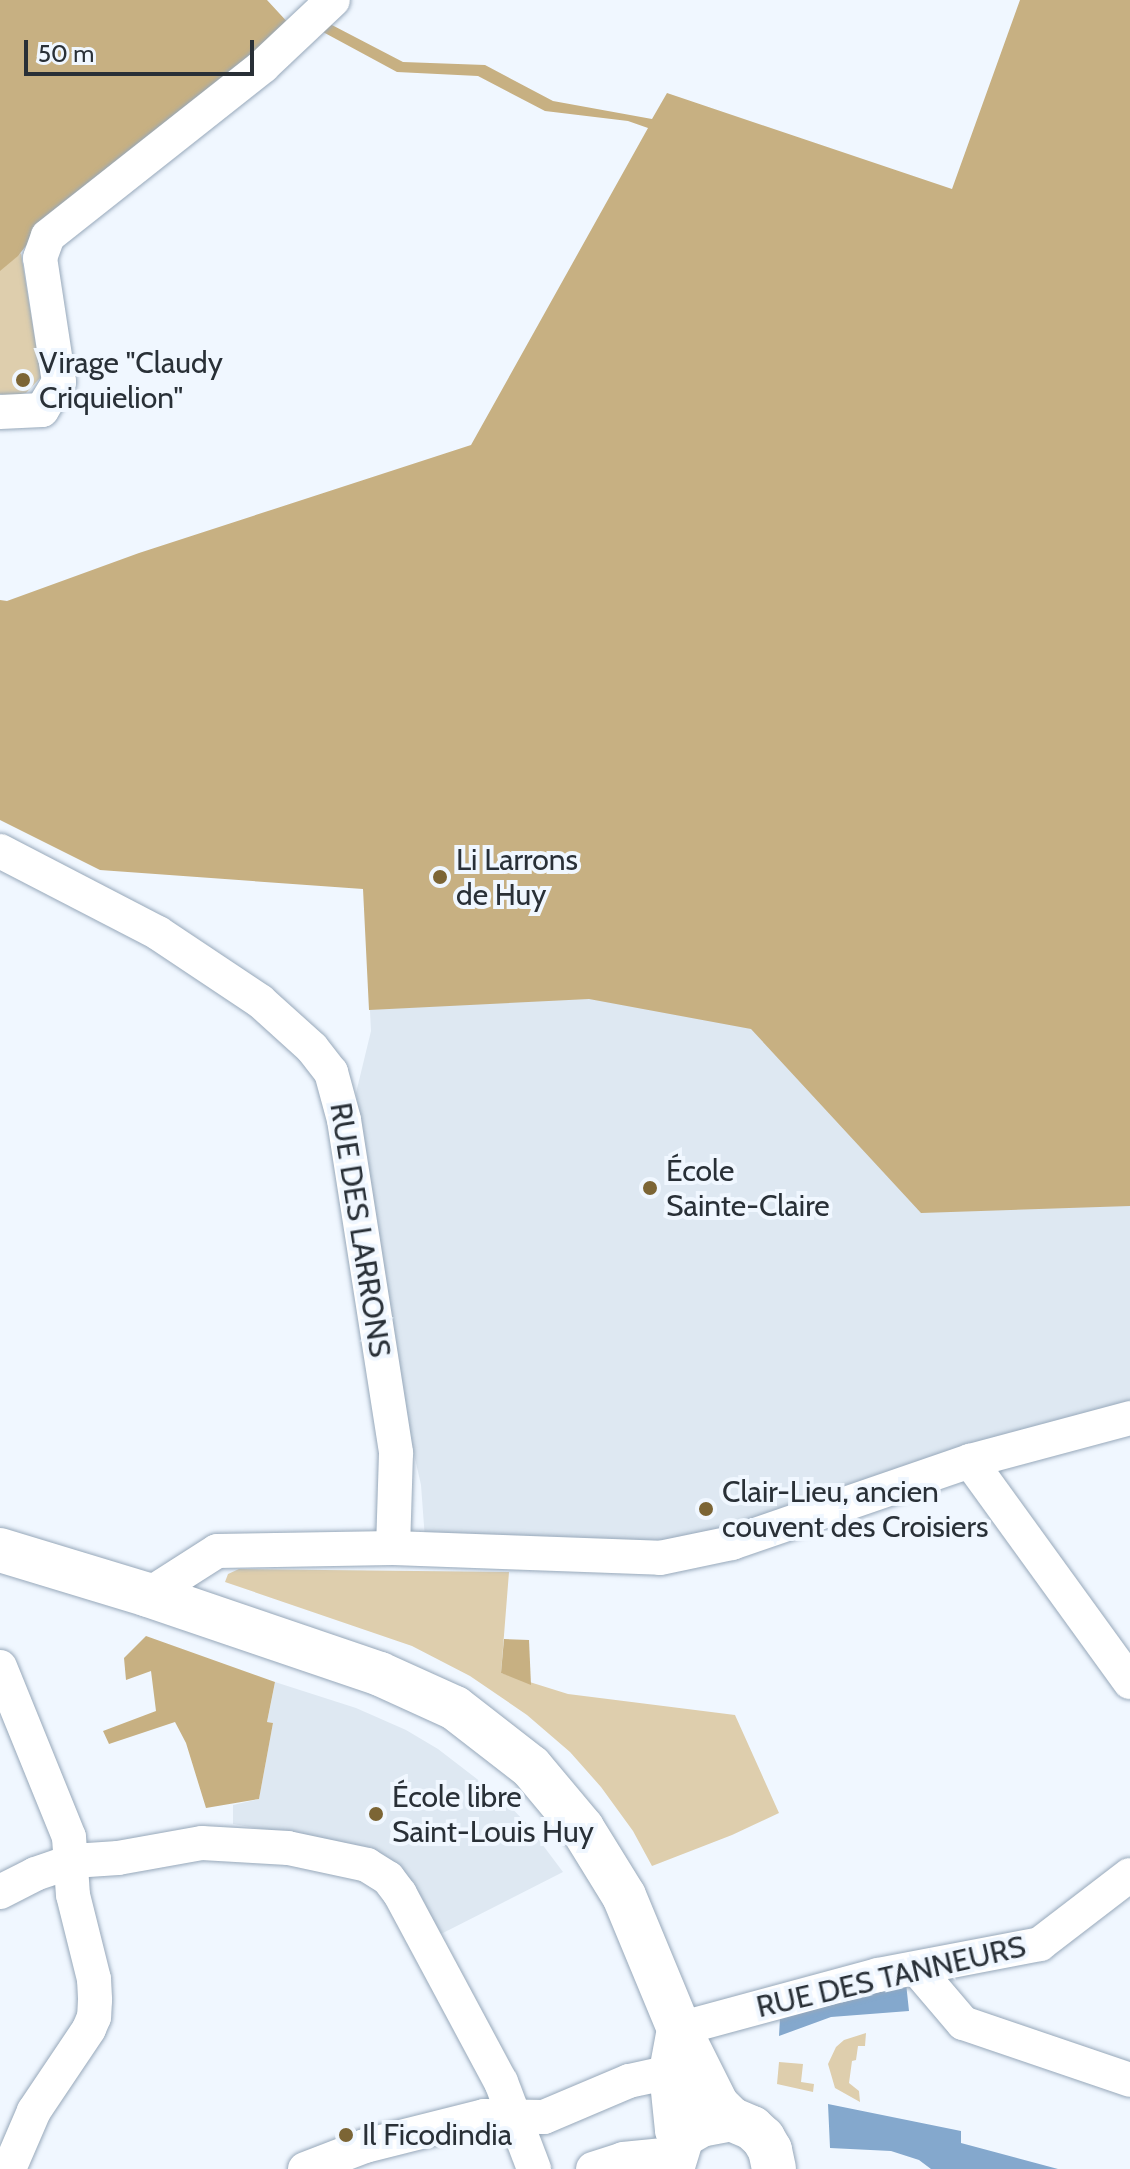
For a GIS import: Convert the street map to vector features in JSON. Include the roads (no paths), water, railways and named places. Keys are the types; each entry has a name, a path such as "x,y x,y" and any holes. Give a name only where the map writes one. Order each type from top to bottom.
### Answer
{"main road":[{"path":"0,1551 148,1595 380,1674 455,1708 531,1767 582,1828 624,1896 679,2029 717,2105 731,2119 752,2128 772,2160 811,2169"},
{"path":"676,2153 677,2130 671,2072 679,2029"},
{"path":"676,2153 701,2125 731,2119"}],"street":[{"path":"0,412 42,410 59,382 40,258 48,236 263,66 333,0"},
{"name":"RUE DES LARRONS","path":"0,851 158,933 260,1001 312,1048 331,1072 344,1120 396,1453 393,1548"},
{"path":"148,1595 217,1551 393,1548 660,1558 732,1543 970,1461 1130,1418"},
{"path":"970,1461 1130,1682"},
{"path":"0,1667 69,1837 73,1895 94,1979 94,2017 34,2111 9,2169"},
{"path":"0,1892 35,1874 73,1861 118,1858 202,1843 288,1848 367,1865 388,1878 400,1894 501,2082 534,2169"},
{"name":"RUE DES TANNEURS","path":"679,2029 878,1975 1040,1944 1130,1875"},
{"path":"917,1969 963,2023 1130,2080"},
{"path":"305,2169 365,2146 484,2116 544,2117 629,2081 671,2072"},
{"path":"593,2169 623,2159 676,2153"}],"water":[{"path":"906,1983 909,2011 831,2017 779,2036 780,2018"},
{"path":"828,2104 961,2131 961,2143 1058,2169 931,2169 919,2160 891,2151 830,2148"}],"place":[{"name":"Virage \"Claudy Criquielion\"","path":"23,380"},
{"name":"Li Larrons de Huy","path":"440,877"},
{"name":"École Sainte-Claire","path":"650,1188"},
{"name":"Clair-Lieu, ancien couvent des Croisiers","path":"706,1509"},
{"name":"École libre Saint-Louis Huy","path":"376,1814"},
{"name":"Il Ficodindia","path":"346,2135"}]}
